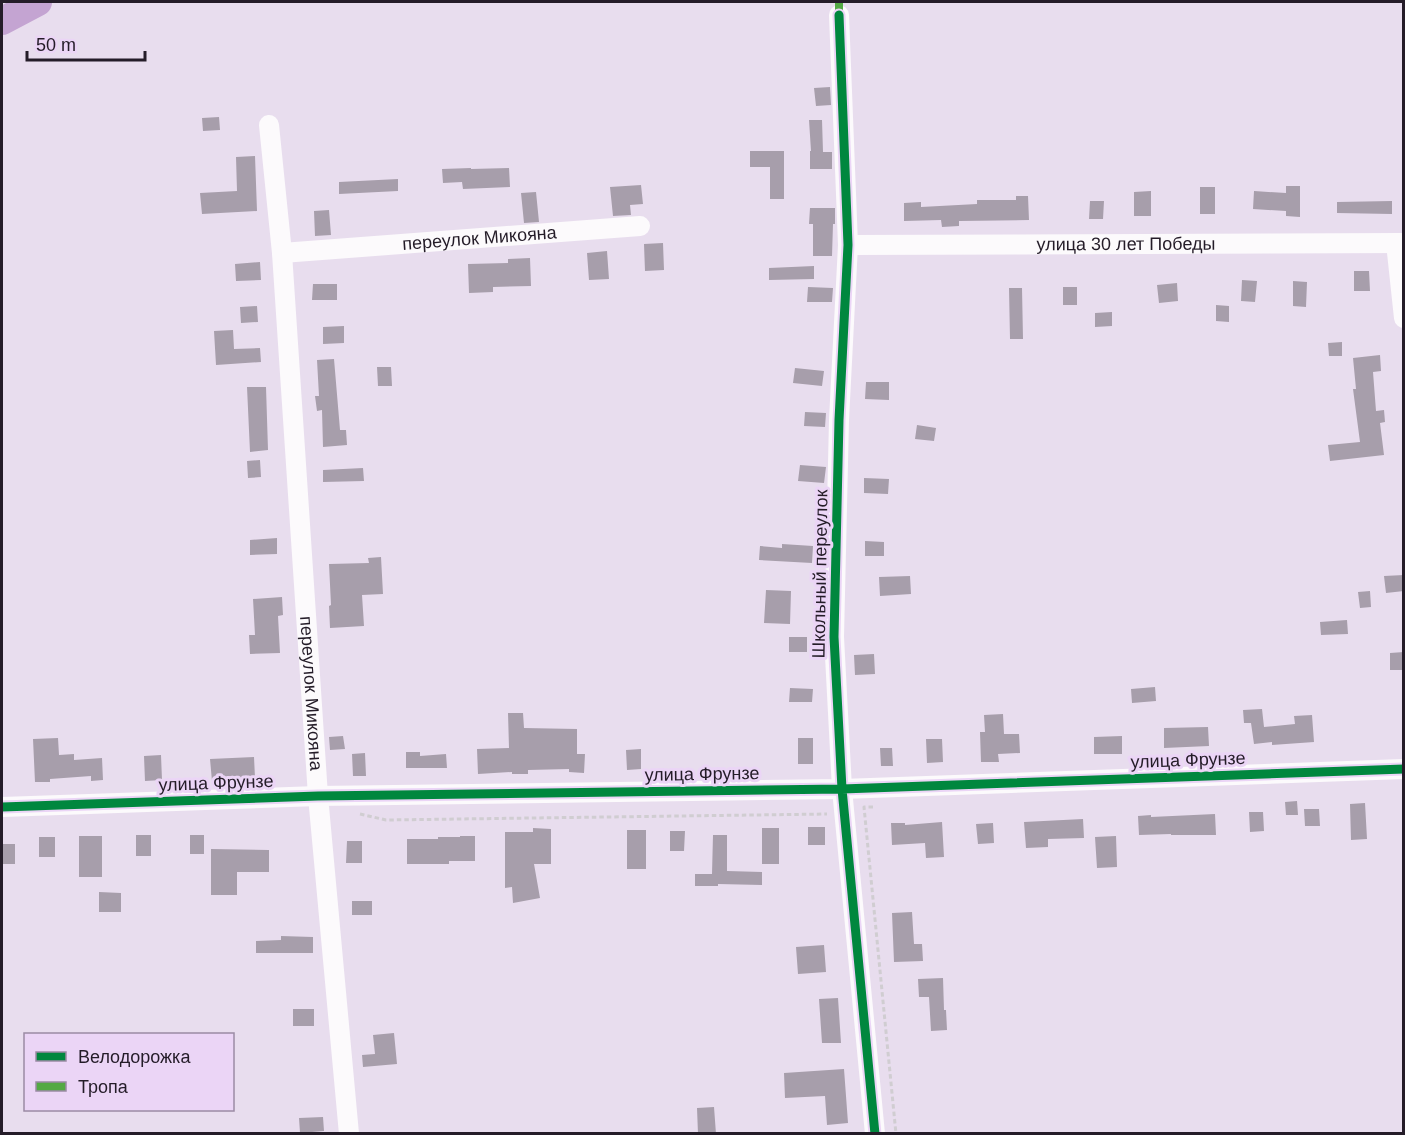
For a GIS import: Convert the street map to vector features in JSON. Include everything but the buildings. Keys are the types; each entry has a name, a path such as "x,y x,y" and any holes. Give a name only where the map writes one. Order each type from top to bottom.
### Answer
{"street":[{"name":"Школьный переулок","path":"839,15 848,246 839,420 834,638 842,789 875,1134"},
{"name":"переулок Микояна","path":"269,125 282,253 318,796 349,1134"},
{"name":"переулок Микояна","path":"282,253 640,226"},
{"name":"улица 30 лет Победы","path":"848,246 1400,243"},
{"path":"1400,243 1404,318"},
{"name":"улица Фрунзе","path":"2,807 318,796 842,789 1404,769"}],"path":[{"path":"875,807 864,807 896,1134"}],"waterway":[{"path":"2,21 38,2"}],"marked path":[{"path":"839,2 839,15"}],"cycle path":[{"path":"839,15 848,245 839,420 834,637 842,789 875,1134"},
{"path":"2,807 318,796 842,789 1404,769"}]}
